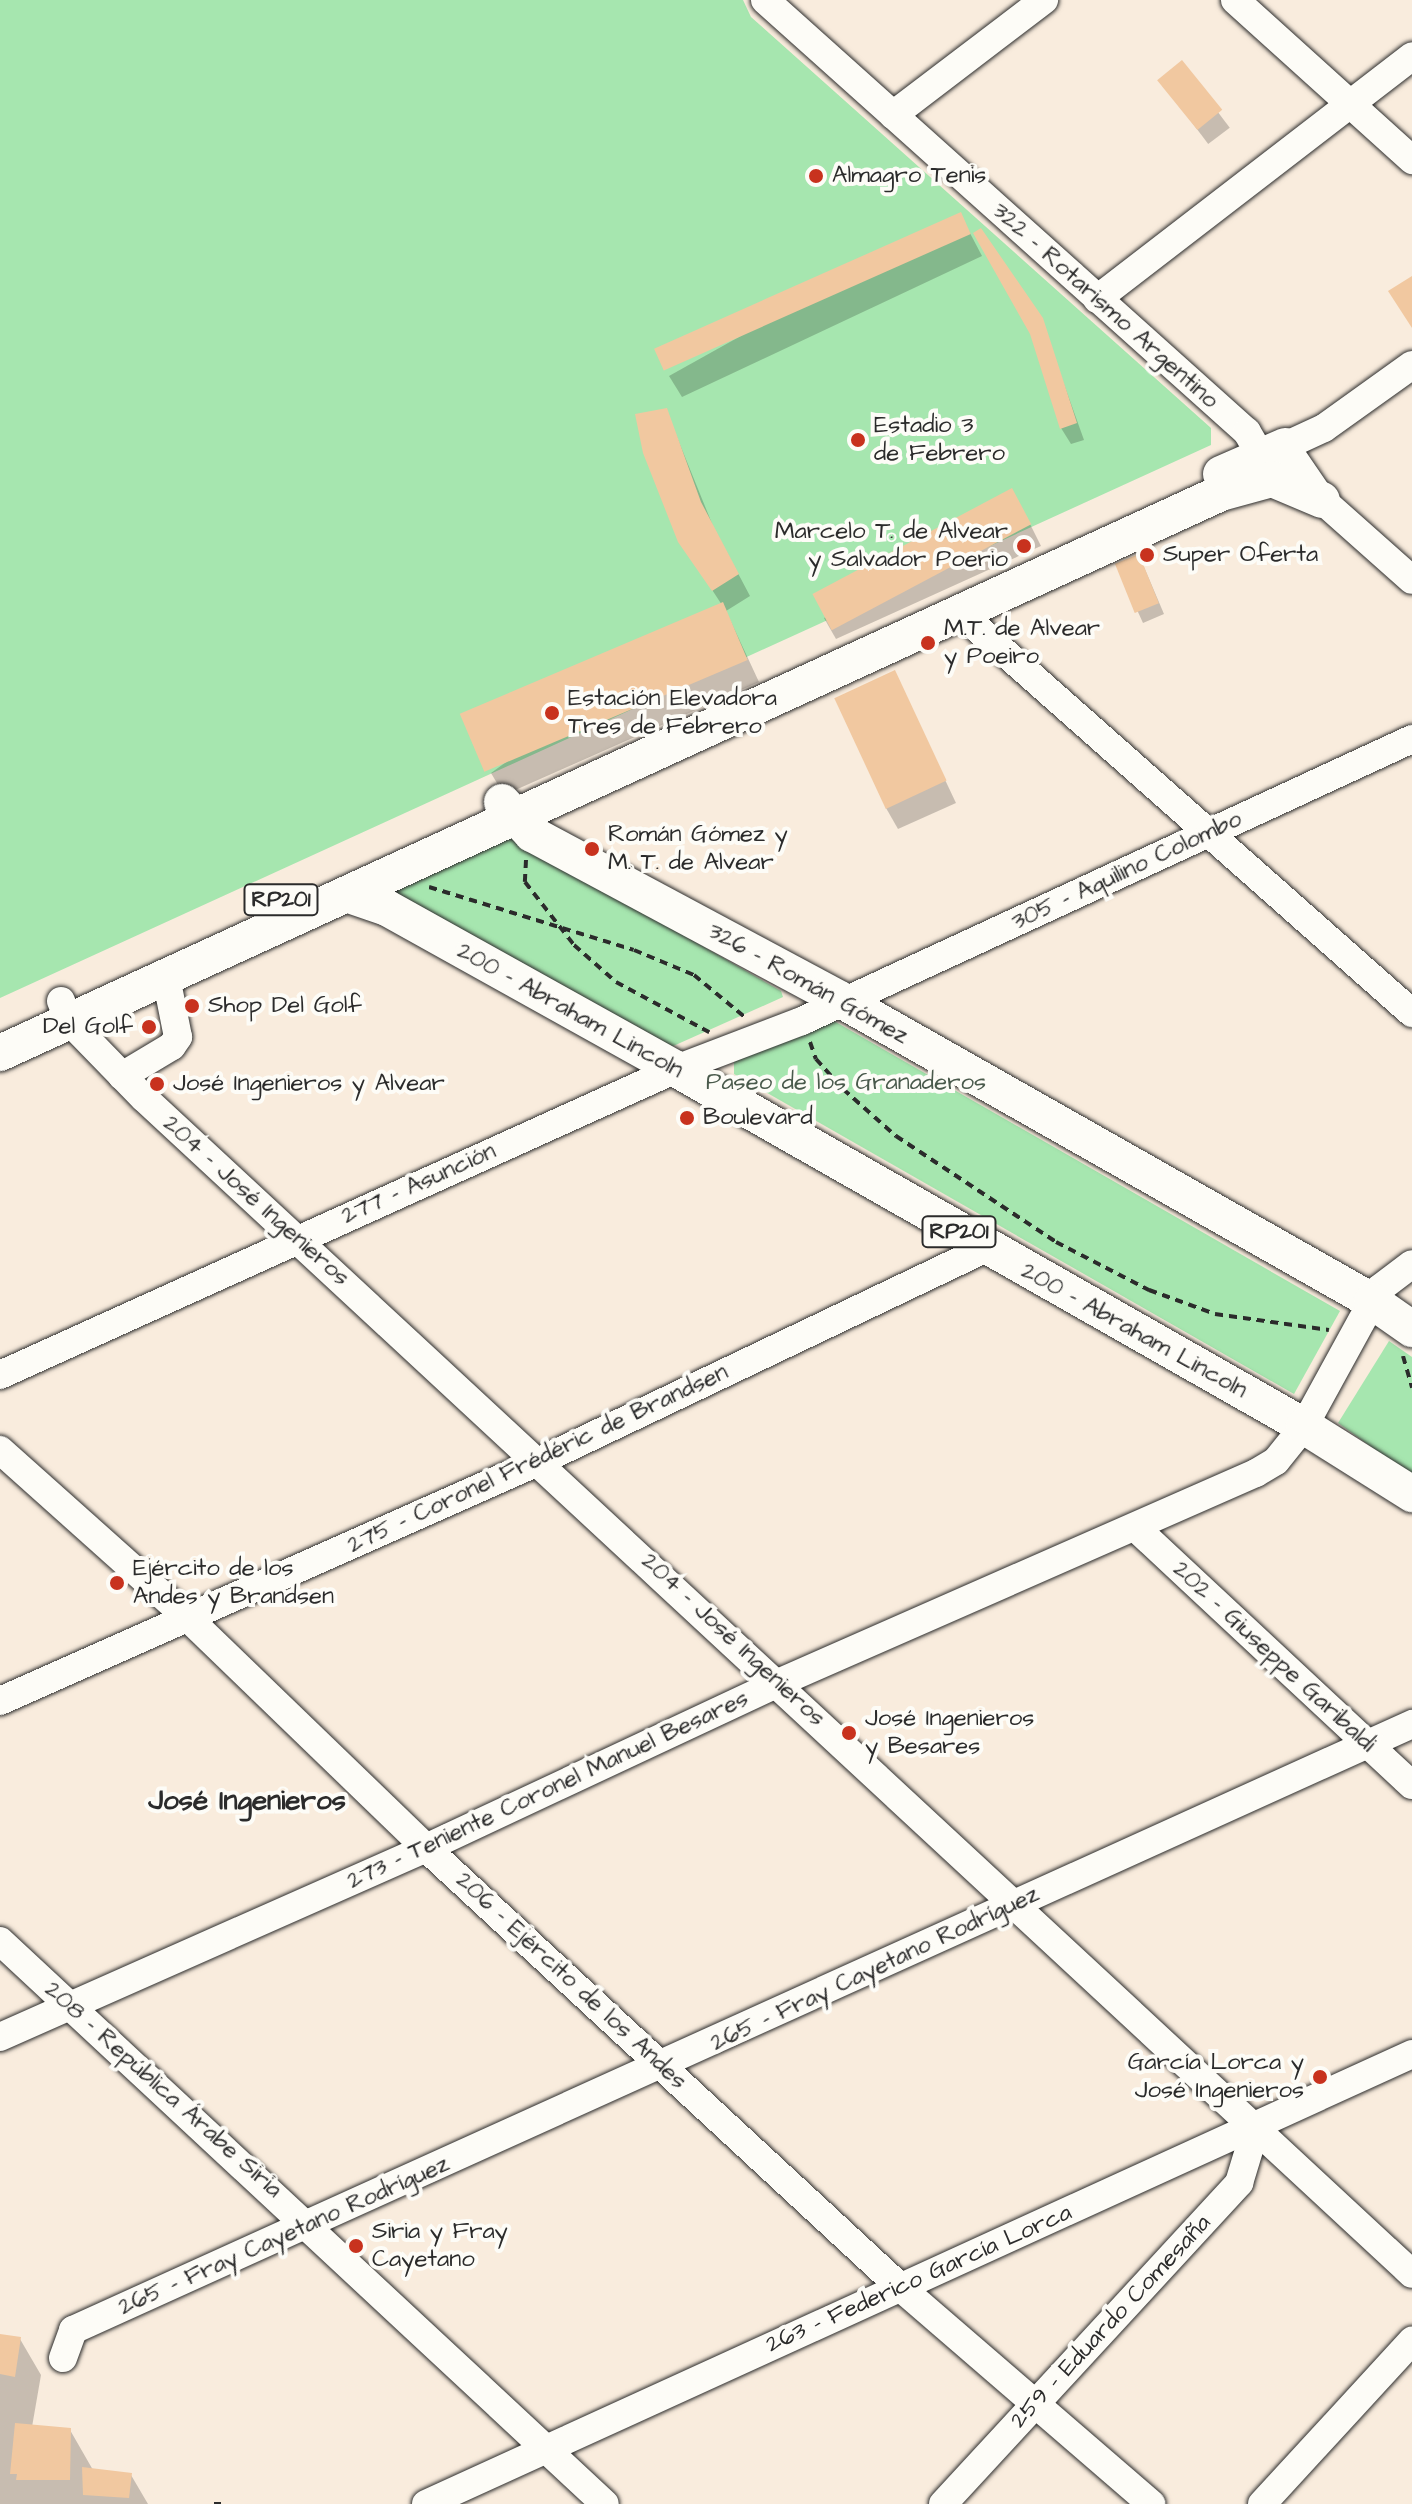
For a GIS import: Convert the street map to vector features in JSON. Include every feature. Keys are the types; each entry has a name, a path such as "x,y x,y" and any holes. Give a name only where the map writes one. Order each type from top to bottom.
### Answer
{"main road":[{"path":"516,818 1273,451"},
{"path":"516,818 1245,482 1289,482 1322,500"},
{"name":"RP201","path":"0,1029 166,977 516,818"},
{"name":"RP201","path":"0,1053 65,1011 516,818"},
{"name":"326 - Román Gómez","path":"516,818 841,1000 1364,1317 1412,1329"},
{"name":"200 - Abraham Lincoln","path":"349,895 387,908 676,1069 986,1248 1304,1426 1412,1494"}],"street":[{"name":"322 - Rotarismo Argentino","path":"765,0 1097,299 1247,432 1273,451 1322,500 1412,580"},
{"path":"893,115 1044,0"},
{"path":"1235,0 1412,160"},
{"path":"1097,299 1412,56"},
{"path":"1273,451 1324,428 1412,365"},
{"path":"959,612 1412,1013"},
{"name":"305 - Aquilino Colombo","path":"841,1000 1412,739"},
{"path":"122,1076 172,1046 178,1037 166,977"},
{"name":"277 - Asunción","path":"0,1375 676,1069 752,1043 841,1000"},
{"name":"204 - José Ingenieros","path":"65,1011 122,1076 1017,1903 1412,2274"},
{"name":"275 - Coronel Frédéric de Brandsen","path":"0,1701 540,1461 986,1248"},
{"name":"273 - Teniente Coronel Manuel Besares","path":"0,2037 426,1848 778,1683 1256,1473 1276,1461 1304,1426 1364,1317 1391,1275 1412,1264"},
{"name":"206 - Ejército de los Andes","path":"0,1450 188,1618 426,1848 900,2287 1151,2504"},
{"name":"202 - Giuseppe Garibaldi","path":"1136,1528 1412,1785"},
{"name":"265 - Fray Cayetano Rodríguez","path":"63,2358 73,2330 664,2066 1412,1724"},
{"name":"208 - República Árabe Siria","path":"0,1941 310,2224 605,2504"},
{"name":"263 - Federico García Lorca","path":"426,2504 1412,2054"},
{"name":"259 - Eduardo Comesaña","path":"943,2504 1239,2183 1256,2127"},
{"path":"1262,2504 1412,2341"}],"path":[{"path":"516,818 525,882 557,925 616,982 752,1043"},
{"path":"395,873 557,925 694,975 736,1007 752,1043"},
{"path":"802,1021 816,1059 896,1136 1056,1242 1149,1290 1215,1314 1364,1317"},
{"path":"214,2504 221,2504"}],"green space":[{"path":"0,0 743,0 751,17 1211,428 1211,445 0,998"},
{"name":"Paseo de los Granaderos","path":"510,836 781,991 783,997 671,1047 394,892"},
{"name":"Paseo de los Granaderos","path":"834,1021 1340,1311 1294,1394 734,1074 734,1059"},
{"path":"1389,1341 1412,1357 1412,1476 1338,1423"}],"building":[{"path":"1182,60 1222,110 1197,130 1157,80"},
{"path":"961,212 971,234 664,371 654,349"},
{"path":"981,228 1043,318 1077,423 1060,429 1030,334 973,233"},
{"path":"1412,276 1412,328 1388,291"},
{"path":"667,408 701,502 739,574 712,591 678,542 643,453 635,414"},
{"path":"1012,488 1031,524 832,630 812,594"},
{"path":"1139,554 1159,603 1135,613 1115,564"},
{"path":"723,602 748,660 484,772 460,714"},
{"path":"895,670 947,781 886,809 834,698"},
{"path":"0,2334 21,2337 15,2377 0,2374"},
{"path":"15,2423 71,2428 70,2480 16,2480 17,2474 10,2474"},
{"path":"82,2467 132,2473 129,2498 83,2495"}],"place":[{"name":"Almagro Tenis","path":"816,176"},
{"name":"Estadio 3 de Febrero","path":"858,440"},
{"name":"Marcelo T. de Alvear y Salvador Poerio","path":"1024,546"},
{"name":"Super Oferta","path":"1147,555"},
{"name":"M.T. de Alvear y Poeiro","path":"928,643"},
{"name":"Estación Elevadora Tres de Febrero","path":"552,713"},
{"name":"Román Gómez y M. T. de Alvear","path":"592,849"},
{"name":"Shop Del Golf","path":"192,1006"},
{"name":"Del Golf","path":"149,1027"},
{"name":"José Ingenieros y Alvear","path":"157,1084"},
{"name":"Boulevard","path":"687,1118"},
{"name":"Ejército de los Andes y Brandsen","path":"117,1583"},
{"name":"José Ingenieros y Besares","path":"849,1733"},
{"name":"García Lorca y José Ingenieros","path":"1320,2077"},
{"name":"Siria y Fray Cayetano","path":"356,2246"}],"district":[{"name":"José Ingenieros","path":"247,1801"}]}
